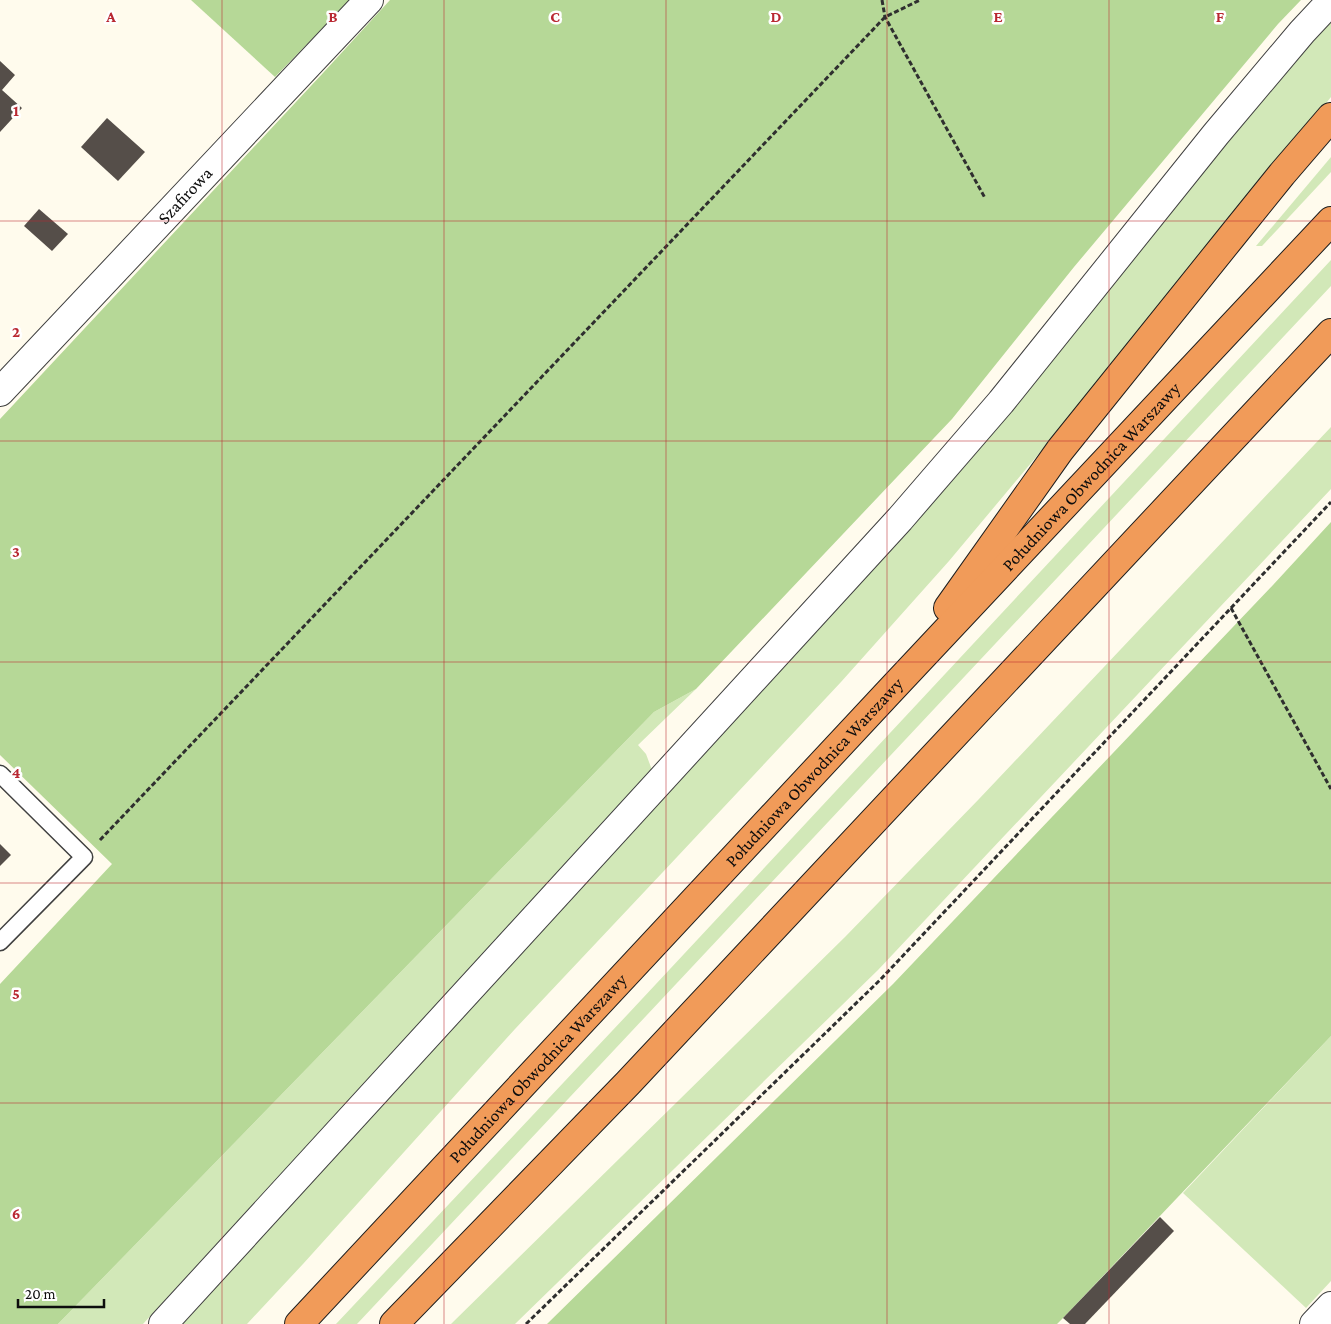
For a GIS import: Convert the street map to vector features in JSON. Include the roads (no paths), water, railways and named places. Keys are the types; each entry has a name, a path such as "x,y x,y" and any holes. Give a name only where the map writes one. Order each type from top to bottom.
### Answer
{"highway":[{"path":"888,693 1060,450 1276,182 1331,117"},
{"name":"Południowa Obwodnica Warszawy","path":"299,1324 1331,222"},
{"path":"394,1324 634,1076 1331,333"}],"street":[{"name":"Szafirowa","path":"0,392 370,0"},
{"path":"164,1324 900,519 1001,402 1222,127 1302,32 1331,1"},
{"path":"1314,1324 1331,1306"}],"lane":[{"path":"0,774 84,857 0,942"}]}
